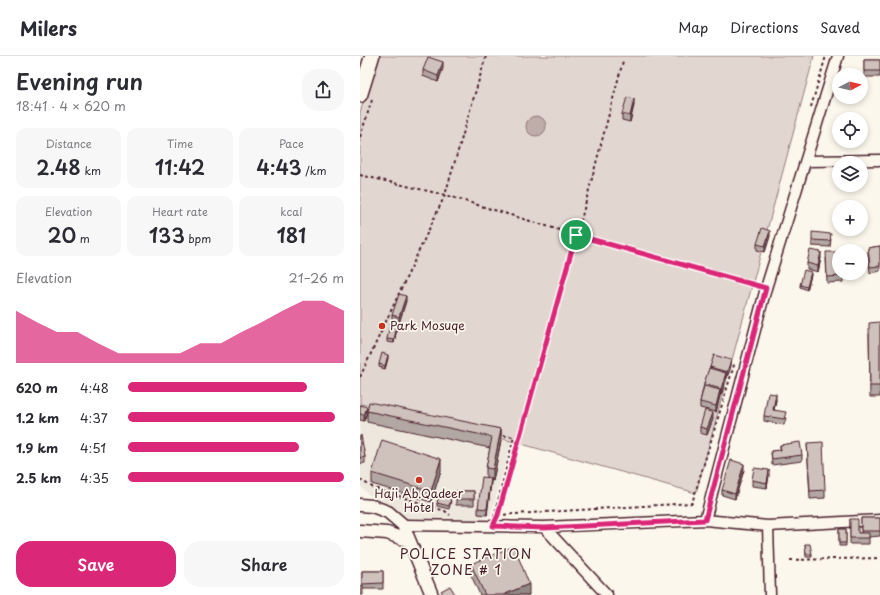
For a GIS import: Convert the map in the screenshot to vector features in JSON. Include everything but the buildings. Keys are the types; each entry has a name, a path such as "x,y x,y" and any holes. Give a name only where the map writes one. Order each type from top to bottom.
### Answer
{"highway":[{"path":"360,95 372,56"}],"main road":[{"path":"360,505 372,506 388,512 402,524 432,595"},
{"path":"360,531 387,533 409,541"}],"street":[{"path":"705,520 762,287 806,161 838,56"},
{"path":"806,161 880,160"},
{"path":"402,524 492,520 544,528 705,520 768,526 880,520"},
{"path":"768,526 770,595"},
{"path":"544,528 607,595"}],"path":[{"path":"360,377 445,195 486,56"},
{"path":"810,110 826,56"},
{"path":"492,520 498,515 623,61"},
{"path":"360,174 445,195 576,235 762,287 756,293"},
{"path":"492,520 498,515 692,503 736,360"},
{"path":"492,520 514,437 498,434"},
{"path":"360,480 374,488 445,511 452,517"},
{"path":"790,560 880,558"}],"shaded area":[{"path":"377,56 814,56 696,493 404,411 360,404 360,113"},
{"path":"536,116 543,119 546,126 543,133 536,136 529,133 526,126 529,119"},
{"path":"360,407 512,439 491,515 472,522 412,523 392,506 368,494 360,486"}],"place":[{"name":"Park Mosuqe","path":"382,326"},
{"name":"Haji Ab.Qadeer Hotel","path":"419,480"}],"district":[{"name":"POLICE STATION ZONE # 1","path":"466,562"}],"route":[{"path":"576,235 766,288 705,520 544,528 493,526 498,515 571,258 576,235"}]}
